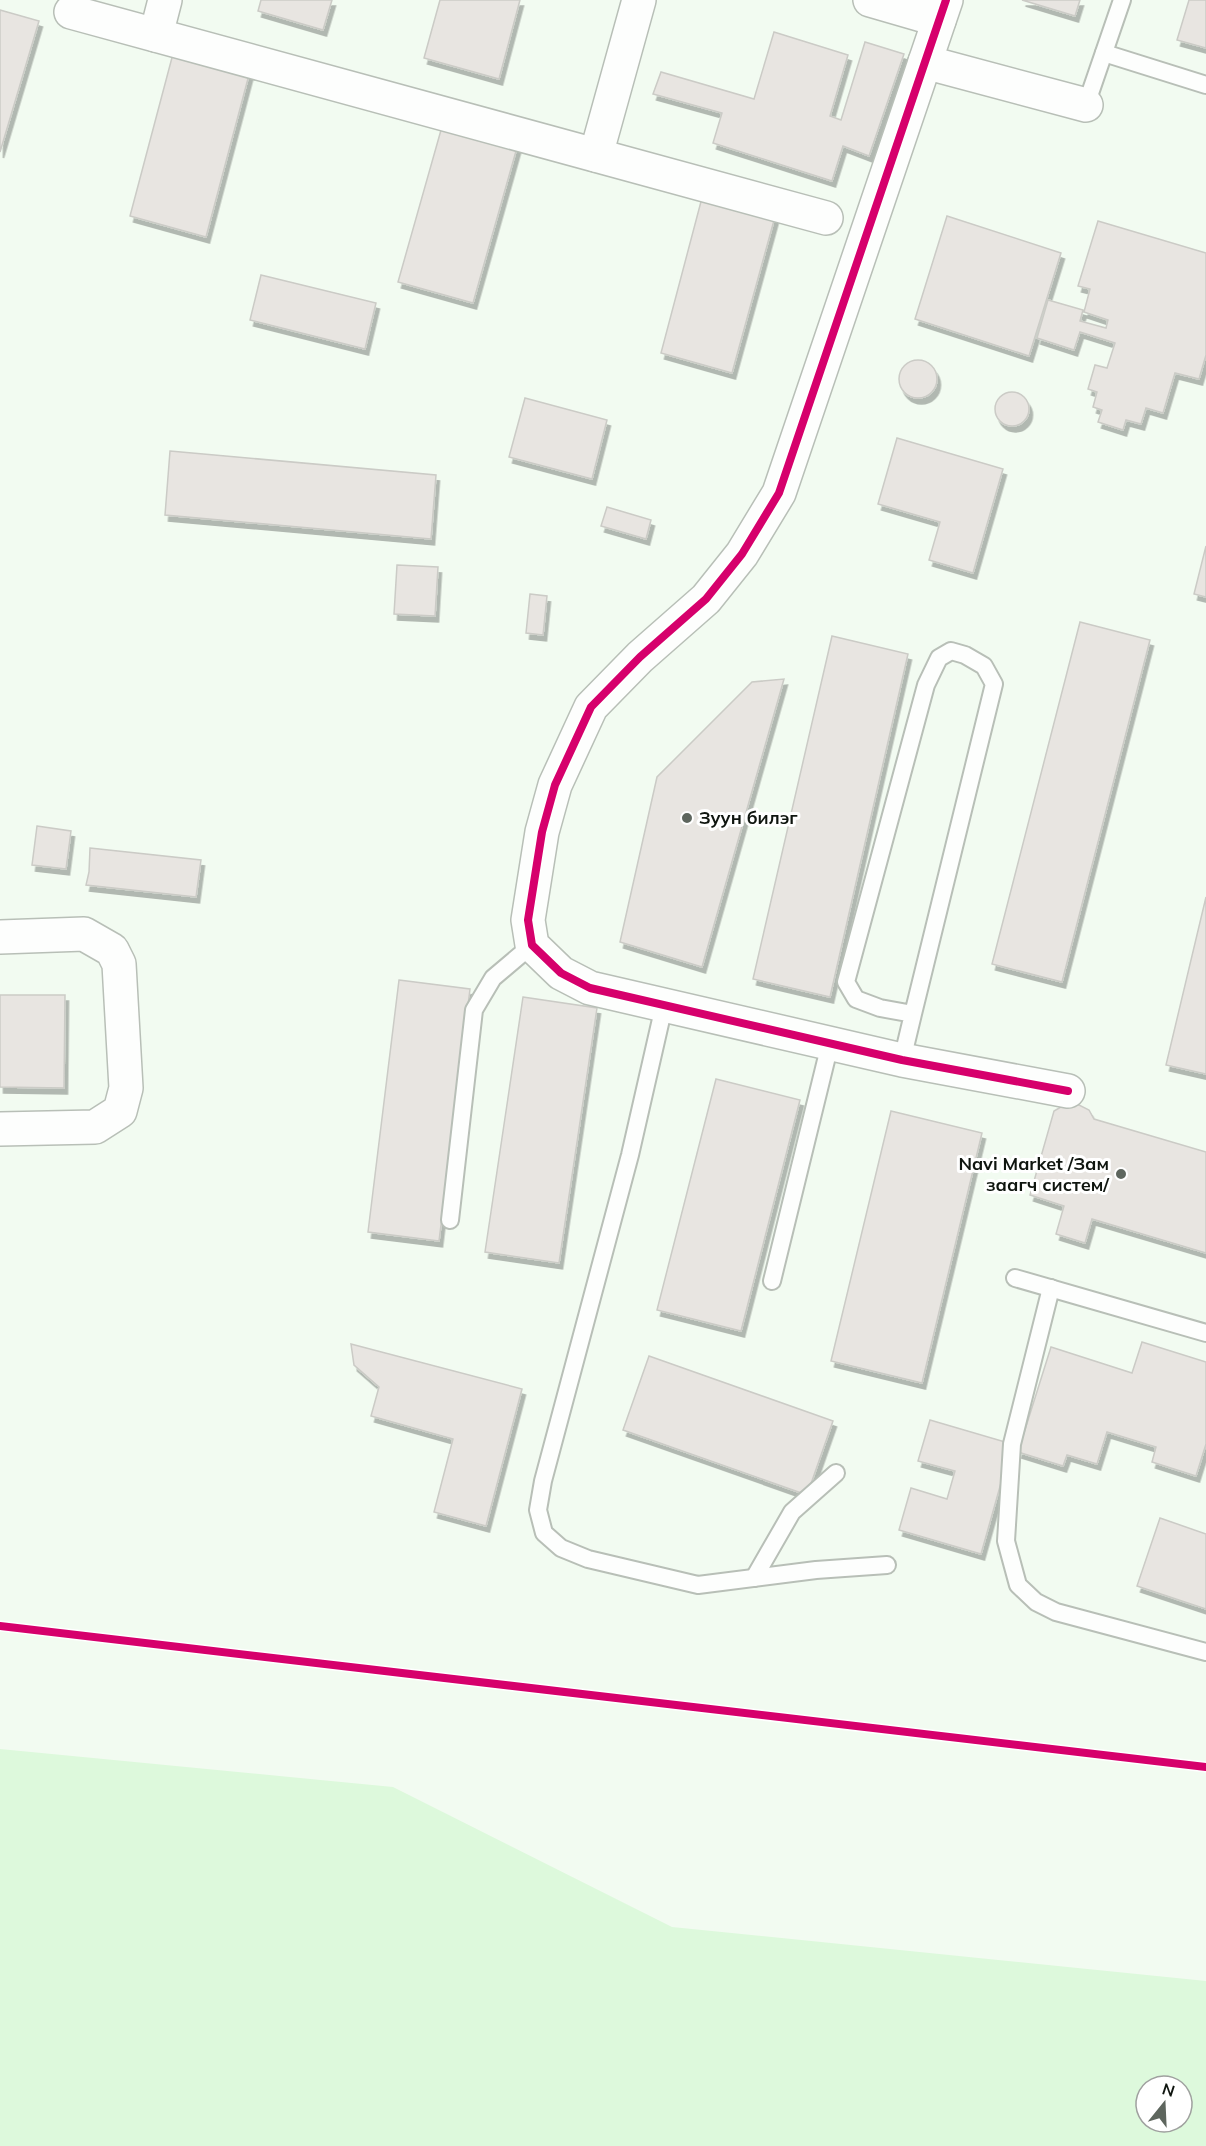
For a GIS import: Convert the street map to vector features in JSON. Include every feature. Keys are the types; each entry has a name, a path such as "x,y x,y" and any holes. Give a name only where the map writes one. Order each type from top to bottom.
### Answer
{"street":[{"path":"156,35 165,0"},
{"path":"596,155 639,0"},
{"path":"870,0 942,10 779,493 742,554 706,599 640,657 591,707 555,785 542,832 528,921 532,945 561,974 590,988 902,1060 1068,1091"},
{"path":"70,12 826,218"},
{"path":"925,62 1086,105"},
{"path":"0,937 84,934 112,950 118,964 126,1088 120,1111 95,1127 0,1129"}],"lane":[{"path":"1086,105 1122,0"},
{"path":"1104,53 1206,86"},
{"path":"902,1060 994,684 984,666 965,655 951,651 939,658 926,686 846,982 856,999 880,1008 913,1014"},
{"path":"450,1220 474,1010 493,978 532,945"},
{"path":"664,1006 630,1155 543,1480 538,1510 544,1533 561,1548 588,1559 698,1585 816,1570 886,1565"},
{"path":"772,1281 830,1044"},
{"path":"1015,1278 1206,1334"},
{"path":"1051,1288 1012,1444 1006,1541 1018,1585 1036,1602 1056,1612 1206,1652"},
{"path":"754,1578 792,1512 836,1473"}],"path":[{"path":"0,1626 1206,1767"}],"green space":[{"path":"0,1749 393,1787 672,1927 1206,1981 1206,2146 0,2146"}],"building":[{"path":"261,0 332,0 323,30 258,11"},
{"path":"440,0 520,0 499,79 424,58"},
{"path":"1022,0 1080,0 1075,16"},
{"path":"1189,0 1206,0 1206,48 1177,40"},
{"path":"0,10 39,21 0,152"},
{"path":"774,32 848,55 830,116 841,120 865,42 904,54 869,156 843,146 832,181 713,143 722,113 653,94 661,72 754,99"},
{"path":"174,50 250,71 206,237 130,216"},
{"path":"443,123 518,144 473,303 398,282"},
{"path":"703,194 776,213 732,373 661,353"},
{"path":"947,216 1061,253 1029,356 915,319"},
{"path":"1098,221 1206,253 1206,355 1199,379 1175,373 1163,413 1146,408 1141,424 1126,420 1123,430 1098,422 1102,410 1093,407 1097,392 1088,389 1095,365 1107,368 1115,343 1080,332 1074,350 1037,338 1048,300 1083,310 1080,321 1106,328 1108,320 1084,312 1090,289 1078,286"},
{"path":"261,275 376,303 365,349 250,320"},
{"path":"918,360 932,365 937,379 932,393 918,398 904,393 899,379 904,365"},
{"path":"1012,392 1024,397 1029,409 1024,421 1012,426 1000,421 995,409 1000,397"},
{"path":"525,398 607,420 592,479 509,457"},
{"path":"897,438 1003,469 973,573 929,560 940,522 878,504"},
{"path":"170,451 436,475 431,539 165,515"},
{"path":"607,507 651,520 646,539 601,526"},
{"path":"1206,546 1206,597 1194,594"},
{"path":"397,565 438,567 435,616 394,614"},
{"path":"530,594 547,596 543,635 526,633"},
{"path":"1080,622 1150,640 1062,982 992,964"},
{"path":"832,636 908,654 830,997 753,979"},
{"path":"784,679 702,967 620,942 657,777 752,682"},
{"path":"37,826 71,831 66,869 32,865"},
{"path":"90,848 201,860 196,897 86,885"},
{"path":"1206,897 1206,1074 1166,1065"},
{"path":"399,980 470,989 439,1241 368,1232"},
{"path":"0,995 65,995 64,1088 0,1087"},
{"path":"523,997 597,1008 559,1263 485,1252"},
{"path":"716,1079 800,1100 741,1331 657,1310"},
{"name":"Navi Market /Зам заагч систем/","path":"1066,1104 1079,1105 1089,1110 1094,1119 1206,1152 1206,1253 1092,1219 1085,1243 1056,1234 1064,1206 1030,1195 1054,1111"},
{"path":"891,1111 982,1133 922,1383 831,1361"},
{"path":"1142,1342 1206,1362 1206,1444 1196,1476 1152,1462 1156,1447 1107,1432 1097,1464 1067,1455 1063,1466 1018,1452 1051,1347 1132,1373"},
{"path":"351,1344 522,1389 486,1526 434,1512 453,1439 371,1416 379,1387 354,1365"},
{"path":"649,1356 833,1421 807,1495 623,1430"},
{"path":"930,1420 1012,1444 981,1554 899,1530 911,1488 947,1499 955,1471 918,1461"},
{"path":"1160,1518 1206,1534 1206,1609 1137,1586"}],"cycle path":[{"path":"946,0 779,493 742,554 706,599 640,657 591,707 555,785 542,832 528,920 532,945 561,973 590,988 902,1060 1068,1091"},
{"path":"0,1626 1206,1767"}],"place":[{"name":"Зуун билэг","path":"687,818"},
{"name":"Navi Market /Зам заагч систем/","path":"1121,1174"}]}
